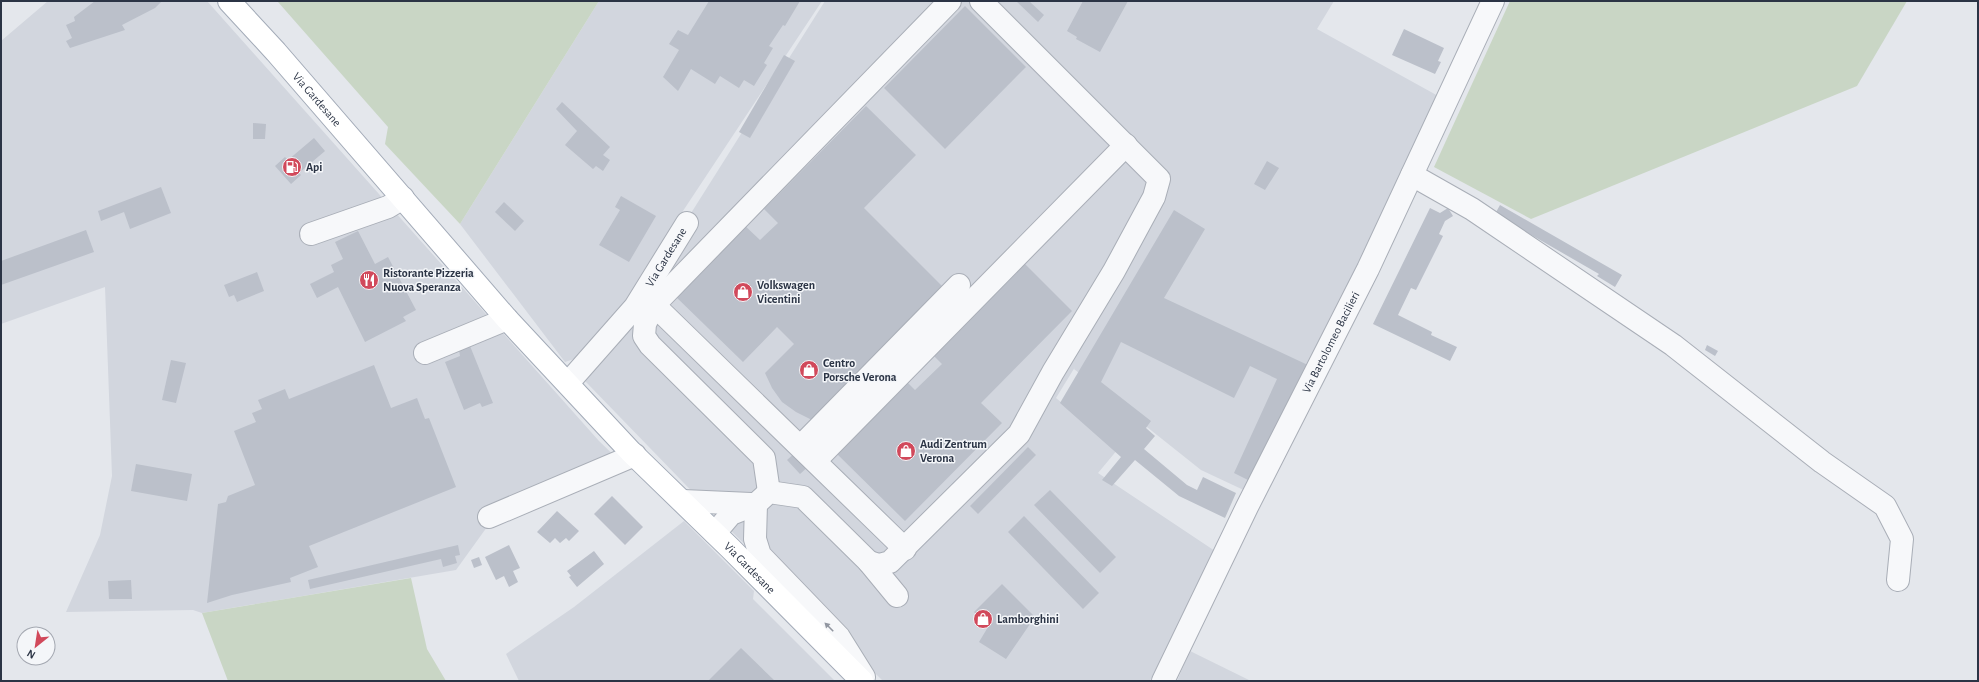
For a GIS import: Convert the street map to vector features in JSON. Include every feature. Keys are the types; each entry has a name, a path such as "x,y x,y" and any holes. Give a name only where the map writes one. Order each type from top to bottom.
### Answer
{"main road":[{"name":"Via Gardesane","path":"229,1 276,52 507,319 635,455 862,681"}],"street":[{"path":"867,681 839,637 777,575 760,555 755,539 762,498 764,458 650,345 644,336 645,324 654,305 950,1"},
{"path":"869,562 879,566 890,562 905,549 1019,434 1052,372 1117,264 1154,197 1159,179 981,1"},
{"name":"Via Bartolomeo Bacilieri","path":"1163,681 1247,507 1368,269 1493,1"},
{"path":"764,458 808,453 1126,145"},
{"path":"1412,175 1472,209 1673,345 1822,462 1885,506 1902,539 1898,580"},
{"path":"311,234 388,207 403,198"},
{"name":"Via Gardesane","path":"568,383 635,307 687,223"},
{"path":"803,496 808,453 959,285"},
{"path":"654,305 808,453 905,549"},
{"path":"425,353 507,319"},
{"path":"489,517 635,455"},
{"path":"682,501 803,496 869,562 897,596"},
{"path":"723,541 743,536 762,498"}],"shaded area":[{"path":"48,1 207,1 599,441 626,467 487,527 456,570 202,613 193,610 66,612 100,535 112,476 105,287 1,324 1,41"},
{"path":"599,1 822,1 677,220 619,314 577,358 565,362 460,224"},
{"path":"825,1 1334,1 1317,29 1440,97 1250,493 1201,470 1074,369 1075,367 1056,398 1118,449 1098,473 1215,551 1150,681 883,681 712,512 585,381"},
{"path":"684,521 754,591 753,599 835,681 519,681 506,654 574,607"},
{"path":"1190,651 1251,681 1177,681"}],"green space":[{"path":"599,1 460,224 385,144 388,127 278,2"},
{"path":"1510,1 1907,1 1857,86 1531,219 1434,167"},
{"path":"411,578 427,649 446,681 228,681 202,613"}],"building":[{"path":"95,1 162,1 155,8 122,25 125,30 70,48 66,41 72,38 66,25 75,21 74,17"},
{"path":"709,1 800,1 785,26 783,25 769,46 773,48 764,63 767,65 754,86 744,80 739,88 720,76 715,84 691,69 678,91 663,77 679,50 669,44 678,30 688,35"},
{"path":"1016,1 1029,1 1044,15 1038,22"},
{"path":"1083,1 1128,1 1100,52 1076,39 1077,37 1067,31"},
{"path":"965,6 1026,67 945,149 884,88"},
{"path":"1404,29 1444,48 1438,61 1441,62 1435,74 1392,55"},
{"path":"784,55 795,61 750,138 739,132"},
{"path":"562,102 610,147 603,155 610,160 603,171 596,166 593,169 565,145 577,131 556,109"},
{"path":"866,106 916,155 864,208 944,288 814,421 796,412 782,402 772,388 765,373 794,344 777,327 743,362 673,294 742,223 760,240 778,223 764,209"},
{"path":"253,123 266,124 265,139 253,139"},
{"path":"314,138 325,151 299,173 301,175 291,184 275,166 285,157 288,160"},
{"path":"1267,161 1279,168 1265,190 1254,184"},
{"path":"161,187 171,213 130,229 124,212 101,221 98,211"},
{"path":"621,196 656,216 629,262 599,245 620,210 615,207"},
{"path":"504,202 524,221 515,231 495,212"},
{"path":"1500,205 1622,275 1615,287 1597,276 1599,274 1495,214"},
{"path":"1430,208 1440,213 1448,208 1453,216 1445,221 1439,234 1443,236 1416,290 1411,288 1398,315 1432,332 1431,335 1457,347 1450,361 1373,324"},
{"path":"1174,210 1205,229 1164,298 1310,366 1252,481 1234,473 1277,379 1250,366 1234,398 1121,342 1101,382 1151,421 1146,428 1155,436 1144,449 1187,485 1197,490 1203,477 1236,493 1225,518 1179,496 1135,460 1112,486 1102,480 1121,457 1060,403"},
{"path":"86,230 94,252 1,285 1,261"},
{"path":"358,231 375,264 388,257 416,310 403,317 406,321 365,342 338,287 317,298 310,284 334,272 331,265 343,259 335,242"},
{"path":"1023,262 1072,311 981,403 1002,423 905,521 835,452 906,381 915,390 942,364 932,354"},
{"path":"257,272 264,291 237,302 234,295 229,297 224,285"},
{"path":"1707,345 1718,351 1715,356 1705,350"},
{"path":"470,346 493,403 482,407 480,403 464,410 445,362 460,356 459,350"},
{"path":"171,360 186,363 176,403 162,400"},
{"path":"374,365 391,408 417,398 425,419 429,418 456,487 309,546 318,567 290,578 291,582 232,595 207,603 218,504 226,502 228,496 255,485 234,431 256,422 252,413 262,409 258,400 285,389 289,399"},
{"path":"1028,447 1036,455 978,514 970,506"},
{"path":"797,451 810,465 800,474 787,460"},
{"path":"136,464 192,474 187,501 131,491"},
{"path":"1050,490 1116,557 1100,573 1034,505"},
{"path":"612,496 643,527 625,545 594,514"},
{"path":"557,511 579,531 569,541 566,538 560,543 555,538 550,543 537,532"},
{"path":"1024,516 1099,593 1083,609 1008,532"},
{"path":"458,545 460,555 455,556 457,563 443,567 441,559 310,589 308,580"},
{"path":"509,545 520,568 513,571 518,582 509,587 504,576 496,580 485,557"},
{"path":"594,551 604,564 577,587 569,577 571,576 567,571"},
{"path":"479,557 482,565 474,568 471,560"},
{"path":"131,580 132,599 109,599 108,581"},
{"path":"1002,584 1036,618 1030,624 1006,659 979,642 988,627 974,612"},
{"path":"741,648 775,681 708,681"}],"place":[{"name":"Api","path":"292,167"},
{"name":"Ristorante Pizzeria Nuova Speranza","path":"369,280"},
{"name":"Volkswagen Vicentini","path":"743,292"},
{"name":"Centro Porsche Verona","path":"809,370"},
{"name":"Audi Zentrum Verona","path":"906,451"},
{"name":"Lamborghini","path":"983,619"}]}
